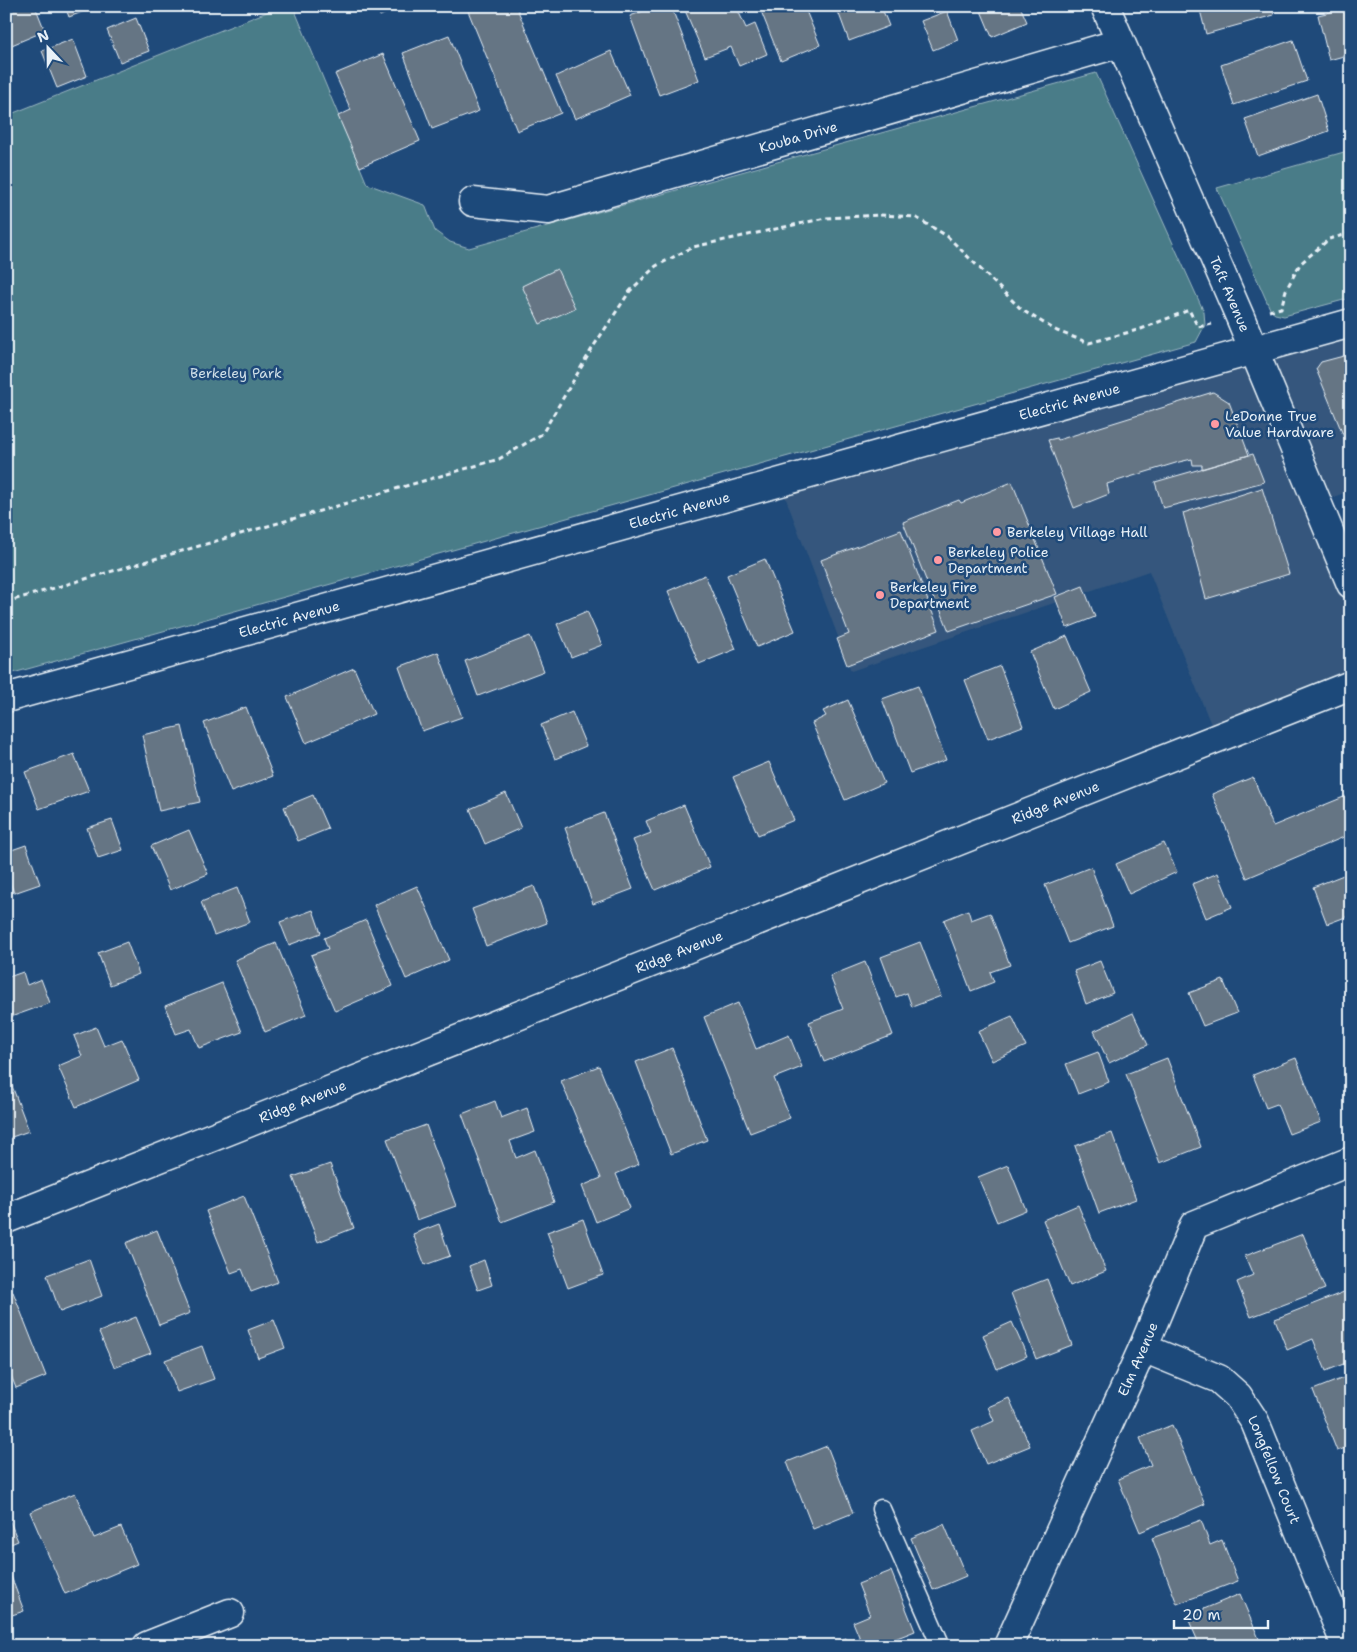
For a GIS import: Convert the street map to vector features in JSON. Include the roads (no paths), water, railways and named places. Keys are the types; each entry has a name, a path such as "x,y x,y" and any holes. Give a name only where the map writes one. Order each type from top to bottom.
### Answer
{"street":[{"name":"Taft Avenue","path":"1105,6 1254,352 1344,551 1351,584"},
{"name":"Kouba Drive","path":"473,202 548,210 1120,43"},
{"name":"Electric Avenue","path":"6,698 1351,324"},
{"name":"Ridge Avenue","path":"6,1219 1351,685"},
{"name":"Elm Avenue","path":"1008,1646 1143,1348 1194,1225 1351,1161"},
{"name":"Longfellow Court","path":"1143,1348 1219,1379 1238,1396 1255,1422 1346,1646"},
{"path":"147,1646 230,1612"}],"lane":[{"path":"881,1509 941,1646"}],"place":[{"name":"LeDonne True Value Hardware","path":"1215,424"},
{"name":"Berkeley Village Hall","path":"997,532"},
{"name":"Berkeley Police Department","path":"938,560"},
{"name":"Berkeley Fire Department","path":"880,595"}],"park label":[{"name":"Berkeley Park","path":"236,373"}]}
